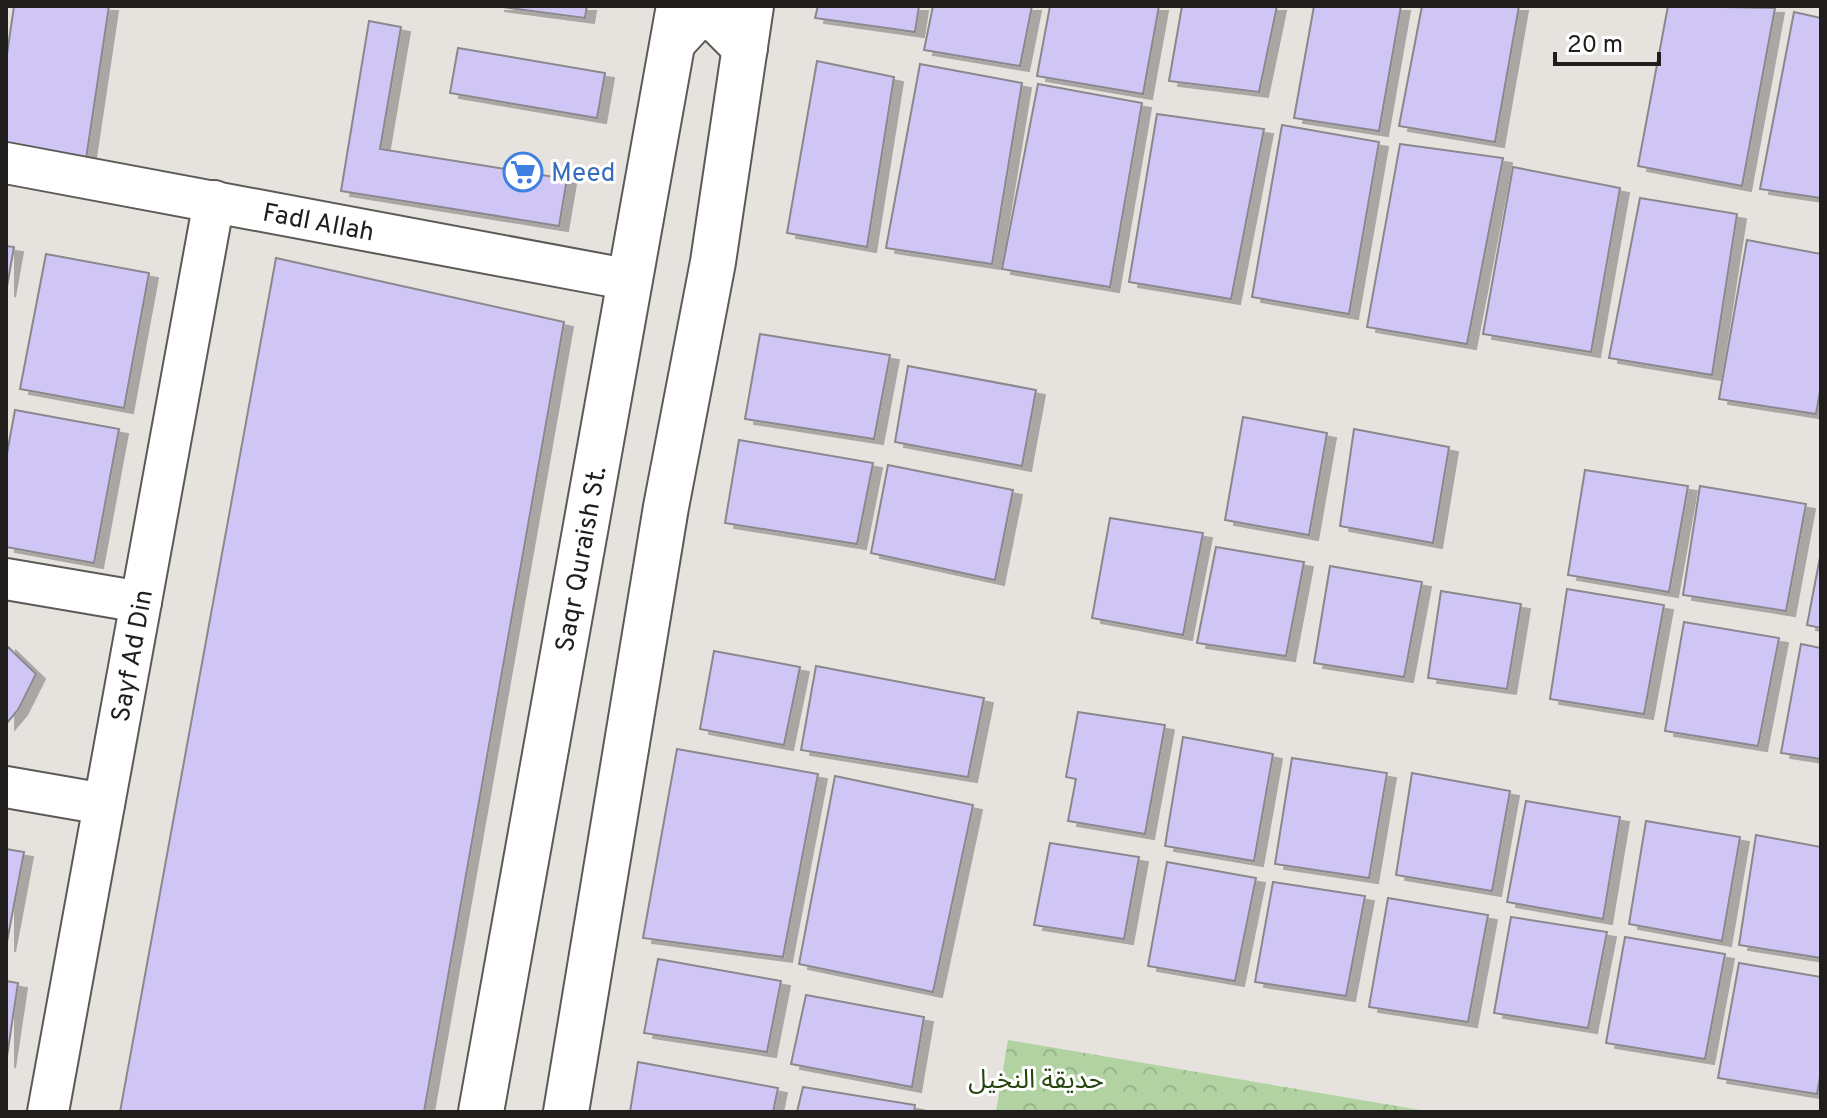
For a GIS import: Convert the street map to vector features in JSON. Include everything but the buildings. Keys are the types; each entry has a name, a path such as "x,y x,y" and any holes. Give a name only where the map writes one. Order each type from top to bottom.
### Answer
{"street":[{"path":"566,1112 666,507 713,262 751,6"},
{"path":"676,24 697,16 717,20 745,48"},
{"name":"Saqr Quraish St.","path":"481,1112 676,24"},
{"name":"Fadl Allah","path":"6,163 631,280"},
{"name":"Sayf Ad Din","path":"48,1112 214,201"},
{"path":"6,579 141,602"},
{"path":"6,787 104,804"}],"green space":[{"name":"حديقة النخيل","path":"1008,1040 1432,1112 996,1112"}],"place":[{"name":"Meed","path":"523,172"}]}
